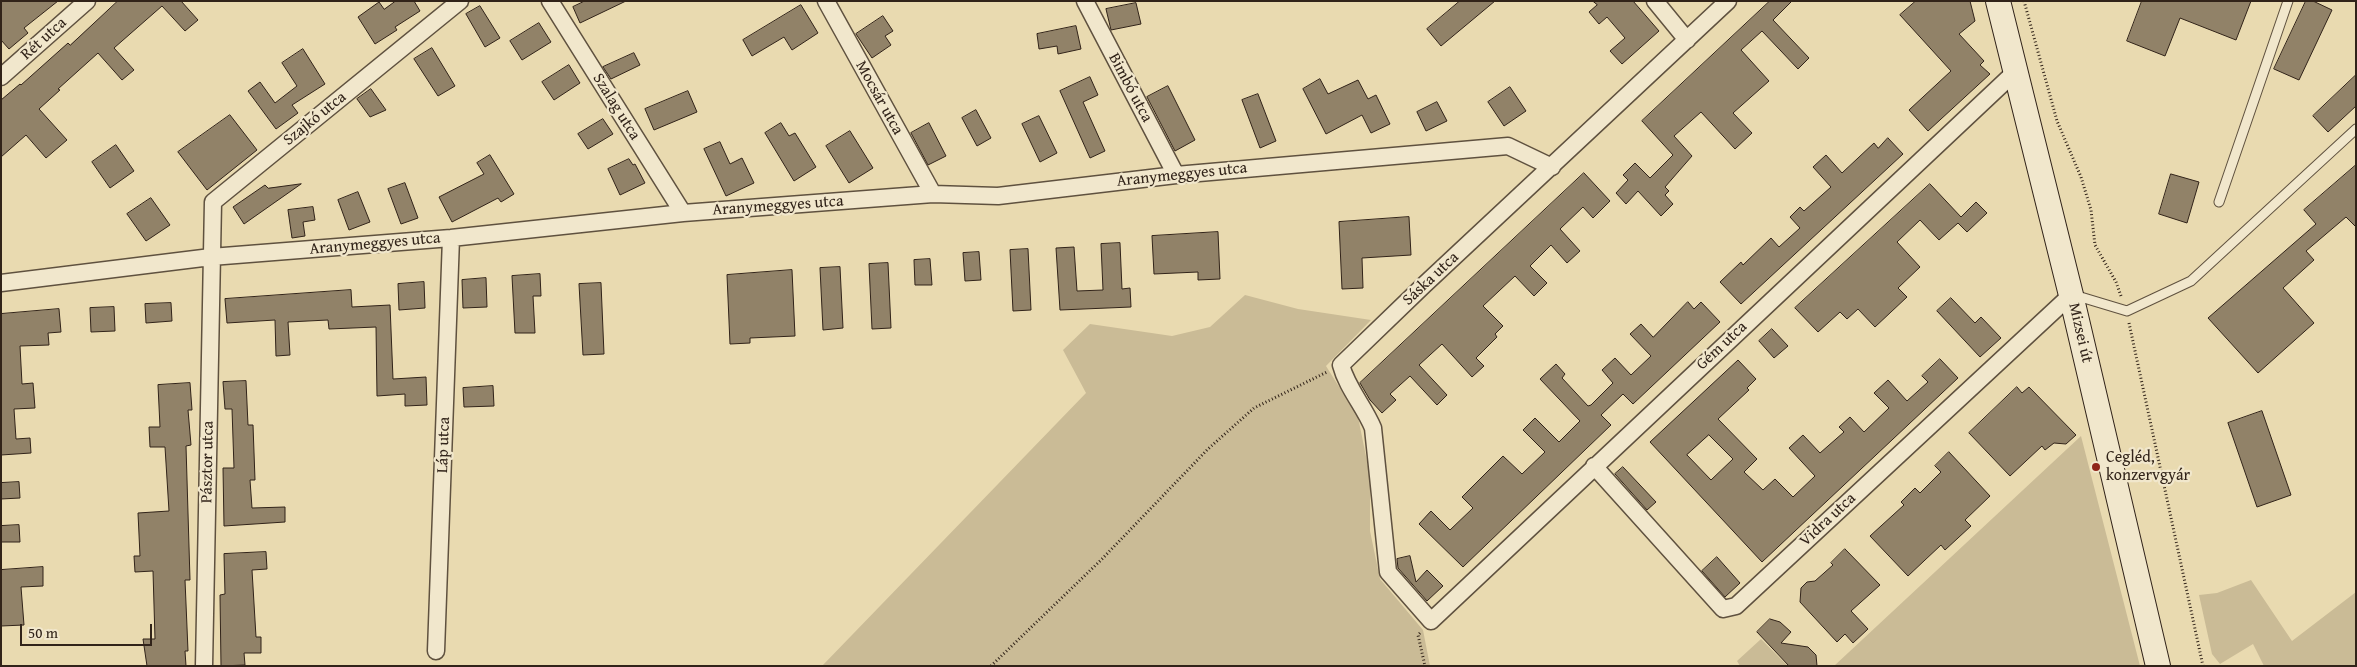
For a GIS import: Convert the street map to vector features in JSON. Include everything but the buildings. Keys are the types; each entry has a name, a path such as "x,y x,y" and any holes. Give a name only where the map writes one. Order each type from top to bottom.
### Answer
{"main road":[{"name":"Mizsei út","path":"1998,1 2071,295 2158,666"}],"street":[{"name":"Rét utca","path":"1,78 87,1"},
{"name":"Szajkó utca","path":"211,257 213,202 460,1"},
{"name":"Szalag utca","path":"550,1 683,213"},
{"name":"Mocsár utca","path":"826,1 933,194"},
{"name":"Bimbó utca","path":"1085,1 1176,175"},
{"path":"1654,1 1687,40"},
{"name":"Sáska utca","path":"1341,365 1728,1"},
{"name":"Gém utca","path":"1431,621 2015,72"},
{"name":"Aranymeggyes utca","path":"1,283 211,257 451,238 683,213 933,194 998,196 1176,175 1508,146 1552,167"},
{"name":"Láp utca","path":"436,651 451,238"},
{"name":"Pásztor utca","path":"204,666 211,257"},
{"name":"Vidra utca","path":"1594,466 1724,609 1736,606 2071,295"},
{"path":"1341,365 1345,380 1366,412 1373,428 1388,572 1431,621"}],"lane":[{"path":"2219,202 2288,1"},
{"path":"2071,295 2127,311 2191,281 2356,129"}],"path":[{"path":"2024,1 2056,121 2081,177 2091,210 2095,245 2116,282 2127,311 2203,666"},
{"path":"991,666 1102,558 1208,448 1254,408 1341,365"},
{"path":"1425,666 1418,635 1431,621"}],"shaded area":[{"path":"1245,295 1298,309 1371,320 1326,366 1358,417 1370,476 1370,531 1380,579 1423,630 1430,666 822,666 1086,393 1063,350 1090,324 1172,336 1210,327"},
{"path":"2081,436 2140,666 1834,666"},
{"path":"2251,580 2292,641 2356,592 2356,666 2264,666 2253,644 2220,664 2212,654 2199,595 2217,593"},
{"path":"1761,639 1788,666 1740,666 1737,661"}],"place":[{"name":"Cegléd, konzervgyár","path":"2096,467"}]}
